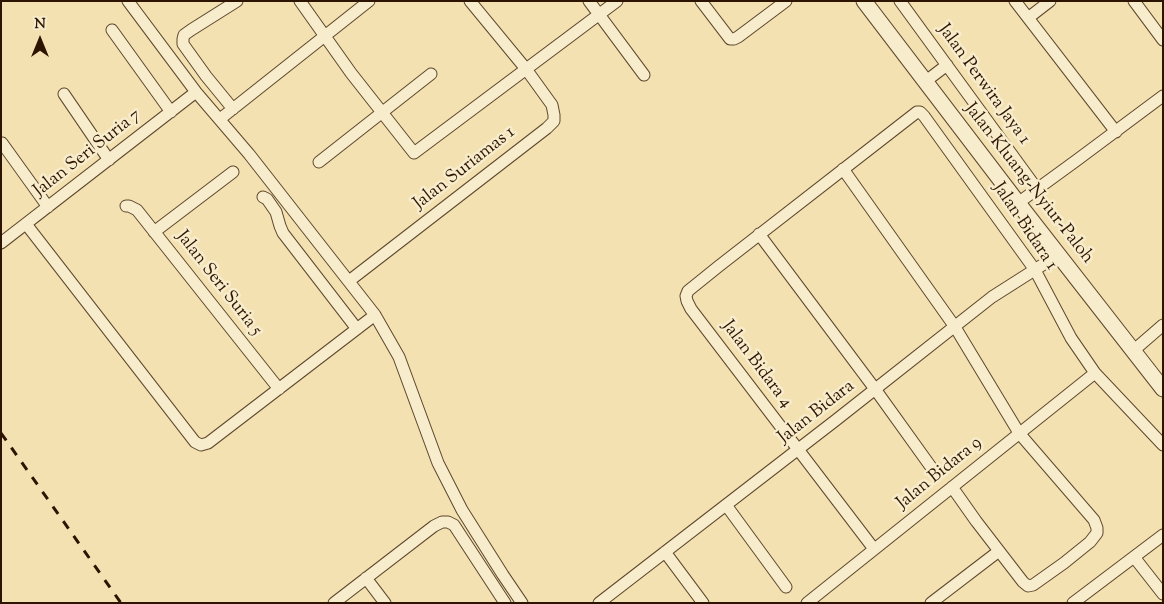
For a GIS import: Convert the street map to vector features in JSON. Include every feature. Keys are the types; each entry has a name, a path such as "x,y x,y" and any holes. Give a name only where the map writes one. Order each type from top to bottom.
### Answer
{"street":[{"path":"128,1 196,92 249,154 375,315 399,357 438,463 462,510 522,603"},
{"path":"233,109 183,44 183,39 184,35 191,30 237,1"},
{"path":"300,1 381,112 414,153 617,1"},
{"path":"220,119 369,1"},
{"path":"470,1 526,69"},
{"path":"589,1 644,75"},
{"path":"701,1 730,40 734,40 786,1"},
{"name":"Jalan Kluang-Nyiur-Paloh","path":"864,1 1163,389"},
{"name":"Jalan Perwira Jaya 1","path":"900,1 1037,189"},
{"path":"1015,1 1116,132"},
{"path":"1028,18 1050,1"},
{"path":"1134,1 1163,40"},
{"path":"112,30 171,112"},
{"path":"926,81 947,64"},
{"name":"Jalan Suriamas 1","path":"349,281 554,122 552,105 526,69"},
{"path":"318,162 431,74"},
{"name":"Jalan Seri Suria 7","path":"1,243 196,92"},
{"path":"64,94 109,160"},
{"path":"1018,203 1163,96"},
{"name":"Jalan Bidara 1","path":"843,169 914,114 920,112 1035,270 1071,338 1095,373 1163,445"},
{"path":"2,143 48,207"},
{"path":"931,467 759,234 843,169 954,327 1019,434 1094,520 1097,534 1090,542 1033,585 1028,586 999,551 952,487"},
{"path":"154,232 233,172"},
{"path":"264,197 276,212 283,233 357,329"},
{"name":"Jalan Seri Suria 5","path":"126,206 137,210 279,389"},
{"path":"26,224 195,442 202,445 208,443 375,315"},
{"name":"Jalan Bidara 4","path":"759,234 688,291 686,301 874,549"},
{"name":"Jalan Bidara","path":"602,602 992,297 1058,255"},
{"path":"1133,351 1162,328"},
{"name":"Jalan Bidara 9","path":"807,603 1095,373"},
{"path":"726,505 786,587"},
{"path":"334,603 434,526 442,522 454,525 505,603"},
{"path":"1073,603 1163,534"},
{"path":"931,603 999,551"},
{"path":"665,552 703,603"},
{"path":"1134,557 1163,594"},
{"path":"366,578 385,603"}],"railway":[{"path":"1,433 121,603"}]}
